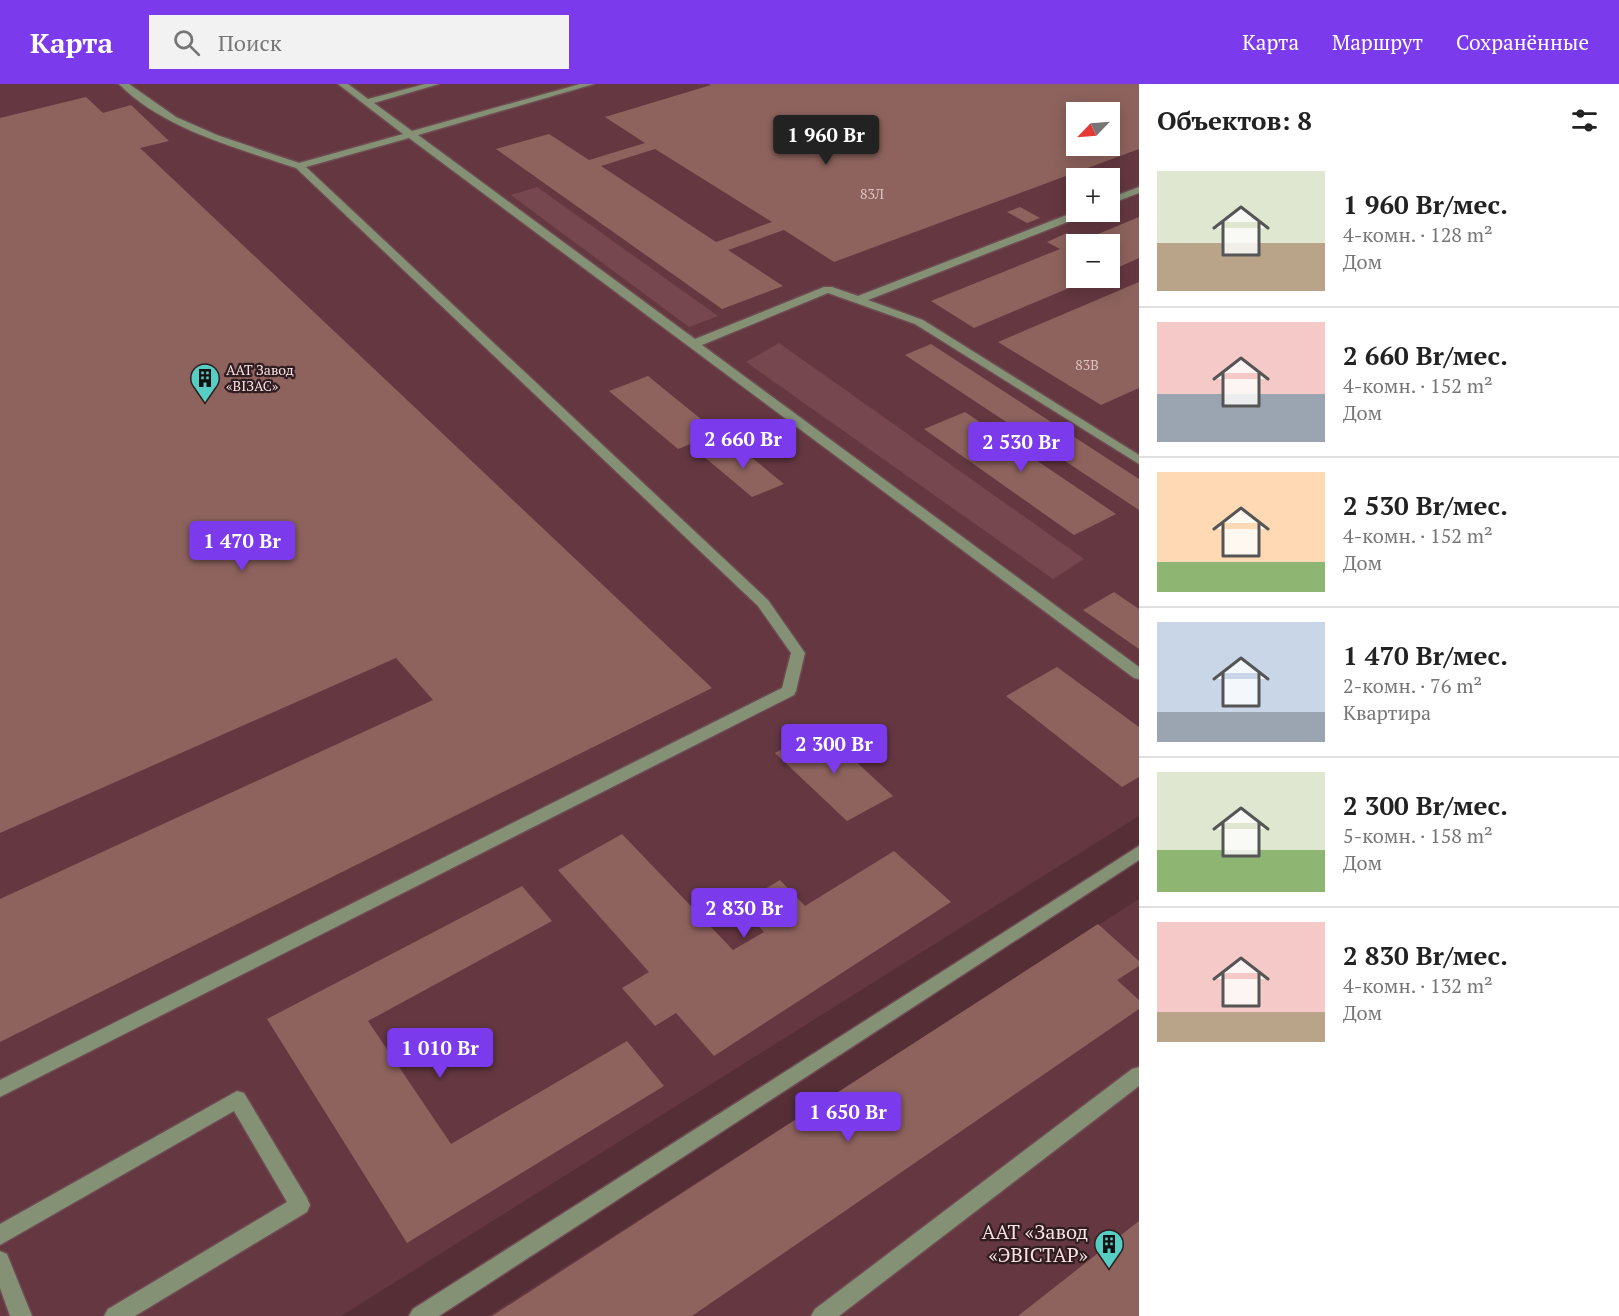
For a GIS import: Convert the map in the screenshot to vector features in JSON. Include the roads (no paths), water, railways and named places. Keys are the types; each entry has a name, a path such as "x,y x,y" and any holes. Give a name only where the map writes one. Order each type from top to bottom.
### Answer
{"street":[{"path":"0,1089 789,691 798,653 763,603 299,166 214,137 174,119 123,84"},
{"path":"342,84 1139,675"},
{"path":"367,102 435,84"},
{"path":"299,166 590,84"},
{"path":"1120,197 1139,190"},
{"path":"858,300 1066,219"},
{"path":"693,344 828,289 919,322 1139,460"},
{"path":"420,1316 1139,852"},
{"path":"822,1316 1139,1075"},
{"path":"0,1235 237,1099 300,1205 115,1316"},
{"path":"0,1261 21,1316"}],"place":[{"name":"ААТ Завод «ВІЗАС»","path":"205,404"},
{"name":"ААТ «Завод «ЭВІСТАР»","path":"1109,1270"}]}
